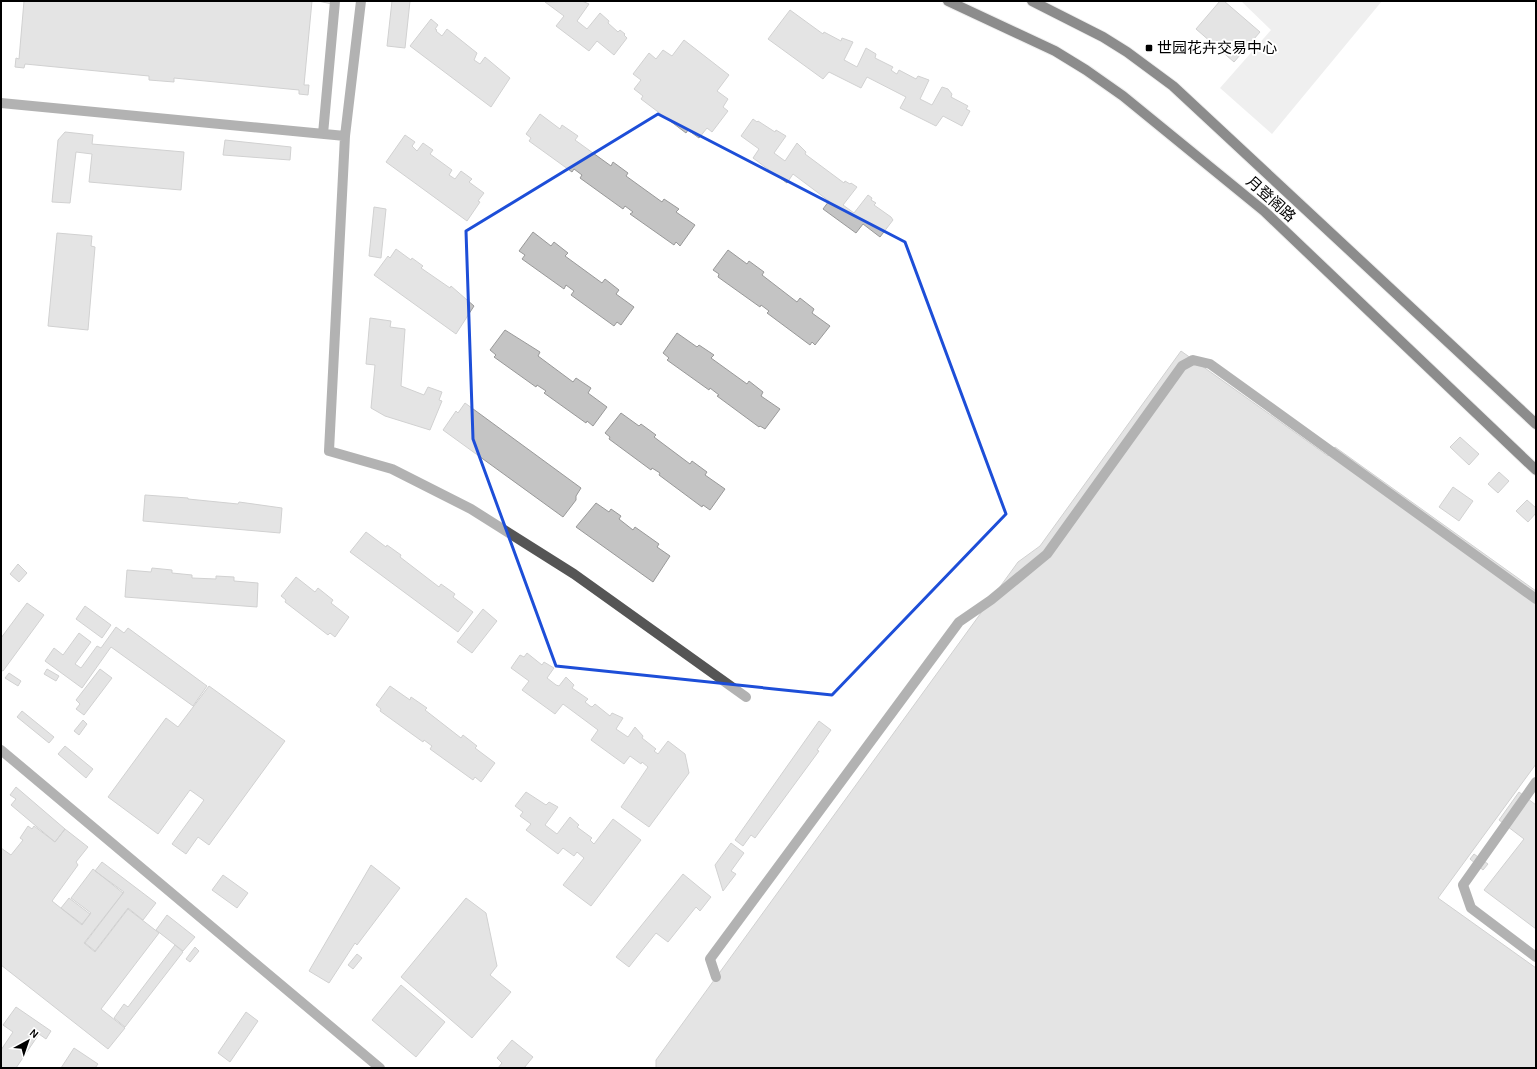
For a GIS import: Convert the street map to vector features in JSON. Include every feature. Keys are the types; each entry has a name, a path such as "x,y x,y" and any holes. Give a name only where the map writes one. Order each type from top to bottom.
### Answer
{"main road":[{"name":"月登阁路","path":"948,1 1055,51 1086,70 1123,96 1264,211 1536,470"},
{"name":"月登阁路","path":"1032,1 1115,44 1173,86 1536,424"}],"street":[{"path":"323,134 335,1"},
{"path":"361,1 345,136 329,451 392,469 471,509 574,574 746,697"},
{"path":"1,103 345,136"},
{"path":"716,977 710,959 958,622 991,600 1047,554 1182,366 1193,360 1210,364 1536,599"},
{"path":"1,750 380,1068"},
{"path":"1536,782 1463,884 1471,908 1536,957"}],"highlighted area":[{"path":"658,114 905,242 1006,514 832,695 556,666 473,439 466,231"}],"shaded area":[{"path":"1241,1 1382,1 1272,134 1220,88 1271,30"}],"building":[{"path":"24,1 312,1 304,85 309,85 308,95 299,94 299,90 174,78 174,82 149,80 149,76 25,64 24,68 15,67 16,58 19,59"},
{"path":"318,1 332,1 332,4"},
{"path":"392,1 410,1 405,48 387,46"},
{"path":"582,1 589,4 577,21 587,29 600,13 618,32 620,30 625,34 624,35 627,38 614,55 597,41 589,51 556,26 564,16 545,2"},
{"path":"1220,1 1224,1 1260,32 1234,62 1196,29"},
{"path":"790,10 823,34 824,32 841,41 842,38 853,42 844,60 857,67 866,48 876,54 875,58 893,67 891,70 895,73 897,74 899,70 916,79 918,76 929,80 920,99 932,105 942,87 948,89 952,94 951,97 968,106 966,109 970,111 962,126 943,116 936,126 900,108 906,97 867,77 861,88 829,72 823,79 768,39"},
{"path":"431,19 438,25 435,29 442,36 447,29 477,53 474,60 480,64 485,57 510,78 491,107 410,46"},
{"path":"684,40 729,75 717,91 728,99 723,107 728,111 712,132 707,128 699,138 688,130 686,133 641,99 643,96 634,89 641,80 633,74 649,53 656,59 663,50 672,56"},
{"path":"540,114 560,129 562,125 578,136 575,140 611,166 613,162 628,173 626,176 662,202 664,199 679,209 676,212 695,225 680,246 676,242 674,245 630,214 633,212 625,206 623,209 580,178 582,175 574,169 572,172 529,141 531,138 526,134"},
{"path":"753,119 775,132 776,130 786,136 774,153 785,161 797,143 806,152 805,154 844,183 845,181 857,187 843,205 854,213 868,195 872,198 871,200 876,203 874,205 893,220 880,237 863,224 856,233 823,209 829,201 793,174 787,183 753,158 759,149 741,136"},
{"path":"65,132 93,135 92,144 184,152 181,190 89,182 92,154 76,152 70,203 52,202 58,140"},
{"path":"405,135 415,142 412,146 417,151 423,143 433,150 430,154 452,170 449,175 455,179 461,171 472,179 469,182 484,193 478,201 480,202 467,221 386,162"},
{"path":"225,140 291,147 290,160 223,155"},
{"path":"374,207 386,209 381,258 369,256"},
{"path":"533,232 551,246 554,242 568,253 565,256 602,283 605,279 619,290 616,294 634,307 621,325 617,322 614,326 571,295 574,291 566,285 564,289 522,259 525,255 519,251"},
{"path":"57,233 92,236 91,246 95,247 88,330 48,326"},
{"path":"396,249 411,260 412,258 423,266 421,268 450,288 451,286 474,306 456,334 374,275 388,256 390,258"},
{"path":"728,250 747,264 749,261 764,272 762,275 797,302 800,298 814,309 812,313 830,326 815,345 812,342 810,345 767,313 769,311 761,305 760,307 718,277 719,274 713,270"},
{"path":"370,318 391,321 390,327 405,329 401,386 424,395 428,387 442,392 439,400 442,401 430,430 385,416 371,408 375,365 366,364"},
{"path":"505,330 540,352 538,356 573,382 576,378 591,388 588,393 607,407 593,426 587,421 586,423 544,393 546,391 537,385 536,387 494,357 496,355 490,350"},
{"path":"677,333 697,347 699,345 714,355 711,358 747,384 749,381 763,392 761,396 780,409 765,429 760,426 759,427 717,396 719,395 710,388 709,390 667,360 669,358 663,353"},
{"path":"1181,351 1328,456 1335,447 1536,591 1536,764 1438,898 1536,968 1536,1068 656,1068 656,1060 1018,562 1040,546"},
{"path":"465,403 581,488 576,496 576,500 563,517 443,430 456,411 458,413"},
{"path":"621,413 639,426 641,424 656,435 654,437 690,464 692,461 707,472 705,475 725,489 710,510 703,505 702,507 659,475 660,473 652,468 651,470 609,439 610,437 605,433"},
{"path":"1460,437 1479,454 1469,465 1450,447"},
{"path":"1499,472 1509,481 1498,493 1488,484"},
{"path":"1453,487 1473,501 1459,521 1439,507"},
{"path":"145,495 238,504 239,502 282,508 280,533 143,521"},
{"path":"1527,500 1536,508 1536,513 1528,522 1516,511"},
{"path":"596,503 609,512 611,509 621,516 619,519 633,530 635,527 659,544 657,547 670,556 653,582 576,527"},
{"path":"366,532 386,547 387,545 401,555 400,557 439,587 441,584 455,594 453,597 473,612 458,632 350,552"},
{"path":"18,564 27,573 19,582 10,574"},
{"path":"152,568 172,570 172,573 192,575 192,578 216,579 216,576 234,577 234,581 258,583 257,607 125,597 127,570 151,572"},
{"path":"296,577 315,592 318,588 333,600 331,603 349,617 335,637 330,633 328,635 285,602 286,600 281,596"},
{"path":"27,603 44,615 3,671 1,670 1,638"},
{"path":"85,606 111,625 102,638 76,619"},
{"path":"483,609 497,621 472,653 457,642"},
{"path":"116,627 124,633 128,628 207,686 193,706 111,647 82,688 45,661 54,648 63,655 79,633 91,642 75,664 81,668 97,646 101,648"},
{"path":"527,653 542,665 544,662 554,668 547,678 556,685 559,686 566,677 574,685 572,688 588,699 585,702 590,706 592,707 595,704 610,716 612,713 623,718 616,729 628,737 635,727 643,736 642,738 656,749 654,751 658,754 668,741 685,754 689,773 649,827 621,807 648,767 630,756 624,764 591,740 598,730 563,704 555,714 522,690 529,681 511,668 520,655 524,657"},
{"path":"47,669 59,676 56,681 44,674"},
{"path":"100,669 112,678 84,715 76,709 80,704 76,700"},
{"path":"9,673 21,681 18,686 5,678"},
{"path":"209,686 285,741 209,845 198,837 186,854 172,844 204,800 190,790 158,834 108,797 166,718 178,727"},
{"path":"390,686 410,700 411,697 427,708 425,710 461,738 463,735 477,746 475,748 495,763 481,782 475,777 473,780 430,749 432,746 424,740 423,742 380,711 381,709 376,705"},
{"path":"22,711 54,737 49,743 17,717"},
{"path":"83,720 87,724 79,735 74,731"},
{"path":"819,721 831,730 817,750 819,751 755,838 751,835 743,846 735,840"},
{"path":"65,746 93,769 86,778 58,754"},
{"path":"16,787 65,829 55,842 11,805 16,799 10,795"},
{"path":"526,792 546,805 549,802 558,807 545,825 557,834 570,817 579,825 577,827 592,838 590,840 594,844 613,819 641,840 591,906 563,885 584,858 577,852 574,856 563,848 558,854 526,830 531,824 520,816 523,812 515,806"},
{"path":"1519,792 1536,805 1536,929 1484,890 1524,839 1499,820"},
{"path":"28,826 32,829 34,826 55,842 65,829 88,847 76,862 78,865 52,901 82,925 91,913 71,898 93,869 123,893 84,943 95,952 128,909 159,933 101,1009 125,1028 108,1049 1,965 1,848 11,855 23,840 20,838"},
{"path":"731,843 744,853 731,871 736,874 723,891 715,865"},
{"path":"1474,854 1488,864 1483,870 1470,859"},
{"path":"102,862 156,903 143,920 128,908 95,951 85,943 124,892 95,871"},
{"path":"371,865 400,888 357,945 355,943 329,983 309,971"},
{"path":"683,874 711,897 700,911 696,907 668,942 656,933 629,967 616,957"},
{"path":"223,875 248,893 237,908 212,890"},
{"path":"69,898 90,914 82,924 61,908"},
{"path":"466,898 486,913 497,966 490,975 511,992 472,1038 401,977"},
{"path":"167,915 195,937 183,951 156,930"},
{"path":"175,945 183,952 125,1027 114,1018 124,1004 128,1007"},
{"path":"195,947 199,951 190,962 186,959"},
{"path":"357,954 362,958 353,969 348,965"},
{"path":"401,985 445,1022 416,1057 372,1020"},
{"path":"16,1007 51,1031 46,1039 39,1034 16,1068 1,1068 1,1050 13,1032 3,1025"},
{"path":"246,1012 258,1021 230,1062 218,1053"},
{"path":"512,1040 533,1057 524,1068 498,1068 502,1063 497,1058"},
{"path":"74,1048 98,1064 95,1068 61,1068"}],"place":[{"name":"世园花卉交易中心","path":"1149,48"}]}
